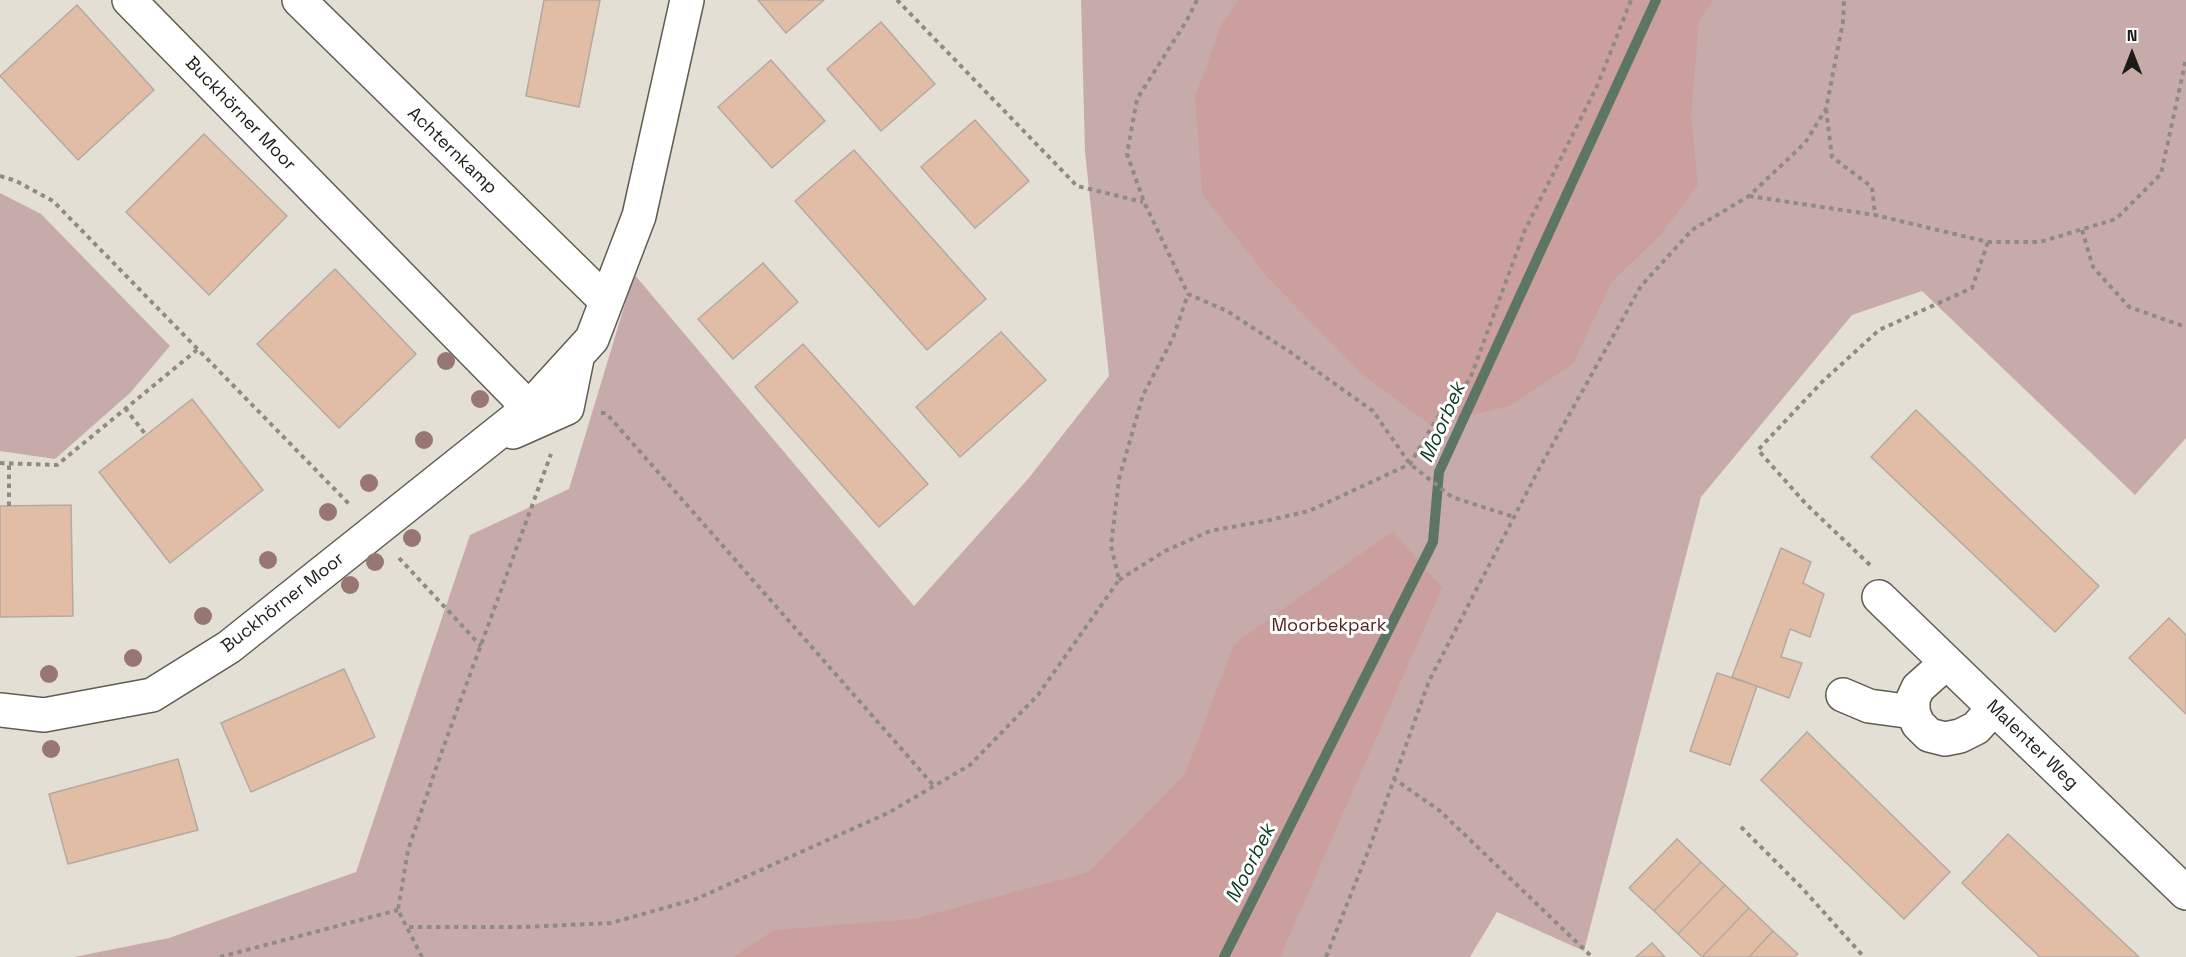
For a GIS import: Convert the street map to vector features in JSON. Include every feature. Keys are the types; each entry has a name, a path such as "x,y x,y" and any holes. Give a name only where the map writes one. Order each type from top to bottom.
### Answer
{"street":[{"name":"Buckhörner Moor","path":"129,0 529,408"},
{"name":"Achternkamp","path":"299,0 606,301"},
{"name":"Buckhörner Moor","path":"0,710 44,715 152,694 229,647 529,408 592,339 639,216 687,0"},
{"path":"482,445 567,408 578,354"},
{"name":"Malenter Weg","path":"1879,597 2186,893"},
{"path":"1946,663 1918,688 1913,699 1913,712 1918,724 1929,735 1945,739 1960,736 1976,728 1994,709"},
{"path":"1843,695 1869,706 1913,712"}],"path":[{"path":"897,0 1077,186 1144,202"},
{"path":"1197,0 1187,20 1137,99 1126,154 1144,202 1188,294 1227,311 1373,411 1410,464 1452,497 1514,517"},
{"path":"409,927 523,927 611,923 696,899 888,813 970,765 1038,694 1119,580 1165,551 1210,531 1309,511 1410,464 1437,418 1470,379 1525,230 1598,84 1631,0"},
{"path":"1844,0 1843,22 1826,109 1833,157 1872,187 1875,215"},
{"path":"1749,196 1875,215 1988,242 2040,242 2082,230 2116,219 2161,174 2186,59"},
{"path":"1326,957 1370,849 1393,778 1429,681 1514,517 1641,286 1692,230 1749,196 1805,143 1826,109"},
{"path":"0,176 16,181 53,201 374,531 481,646"},
{"path":"2082,230 2093,267 2129,307 2186,327"},
{"path":"1879,597 1889,583 1806,504 1758,450 1822,382 1879,330 1972,288 1988,242"},
{"path":"1119,580 1111,546 1119,480 1143,394 1173,338 1188,294"},
{"path":"0,463 57,465 198,349"},
{"path":"125,408 146,435"},
{"path":"422,957 399,910 408,850 567,408 606,414 934,786"},
{"path":"9,464 9,506"},
{"path":"1393,778 1440,811 1592,957"},
{"path":"1741,826 1802,888 1864,957"},
{"path":"220,957 399,910"}],"green space":[{"name":"Moorbekpark","path":"1081,0 2186,0 2186,438 2135,495 1922,291 1852,315 1701,497 1584,951 1497,912 1470,957 74,957 169,938 356,872 470,535 569,489 634,274 914,606 1028,479 1109,376 1085,152"},
{"path":"1238,0 1714,0 1699,20 1691,117 1698,185 1661,234 1611,283 1573,364 1510,406 1430,425 1362,374 1269,279 1202,194 1195,97 1222,23"},
{"path":"0,193 41,214 170,346 130,393 55,459 0,451"},
{"path":"1393,531 1442,588 1280,957 733,957 774,930 913,919 1089,872 1185,774 1234,644"}],"building":[{"path":"544,0 600,0 579,107 526,96"},
{"path":"758,0 824,0 786,33"},
{"path":"77,5 154,90 78,160 0,76"},
{"path":"881,22 935,84 881,131 827,69"},
{"path":"771,60 825,121 772,168 718,107"},
{"path":"975,120 1029,181 975,228 921,167"},
{"path":"204,134 287,216 209,295 126,212"},
{"path":"854,150 986,299 927,350 795,201"},
{"path":"763,263 798,302 733,359 698,319"},
{"path":"335,269 416,354 339,428 257,344"},
{"path":"1001,332 1046,380 960,457 916,407"},
{"path":"803,344 928,484 879,527 755,387"},
{"path":"192,399 263,490 170,563 99,472"},
{"path":"1916,410 2099,586 2055,632 1871,457"},
{"path":"71,505 73,616 0,617 0,506"},
{"path":"1781,548 1811,562 1803,583 1824,594 1810,637 1790,629 1781,657 1802,663 1789,698 1732,677"},
{"path":"2169,618 2186,635 2186,714 2129,658"},
{"path":"344,669 375,737 251,792 221,723"},
{"path":"1717,673 1757,686 1730,765 1690,751"},
{"path":"1807,732 1950,872 1904,919 1761,780"},
{"path":"178,759 198,830 68,864 49,794"},
{"path":"2008,834 2139,957 2040,957 1962,883"},
{"path":"1677,839 1701,862 1654,911 1629,888"},
{"path":"1701,862 1725,885 1678,934 1654,911"},
{"path":"1725,885 1749,908 1702,957 1678,934"},
{"path":"1749,908 1773,931 1749,957 1702,957"},
{"path":"1773,931 1798,954 1794,957 1749,957"},
{"path":"1652,943 1665,957 1636,957"}],"waterway":[{"name":"Moorbek","path":"1224,957 1433,542 1439,472 1656,0"}]}
